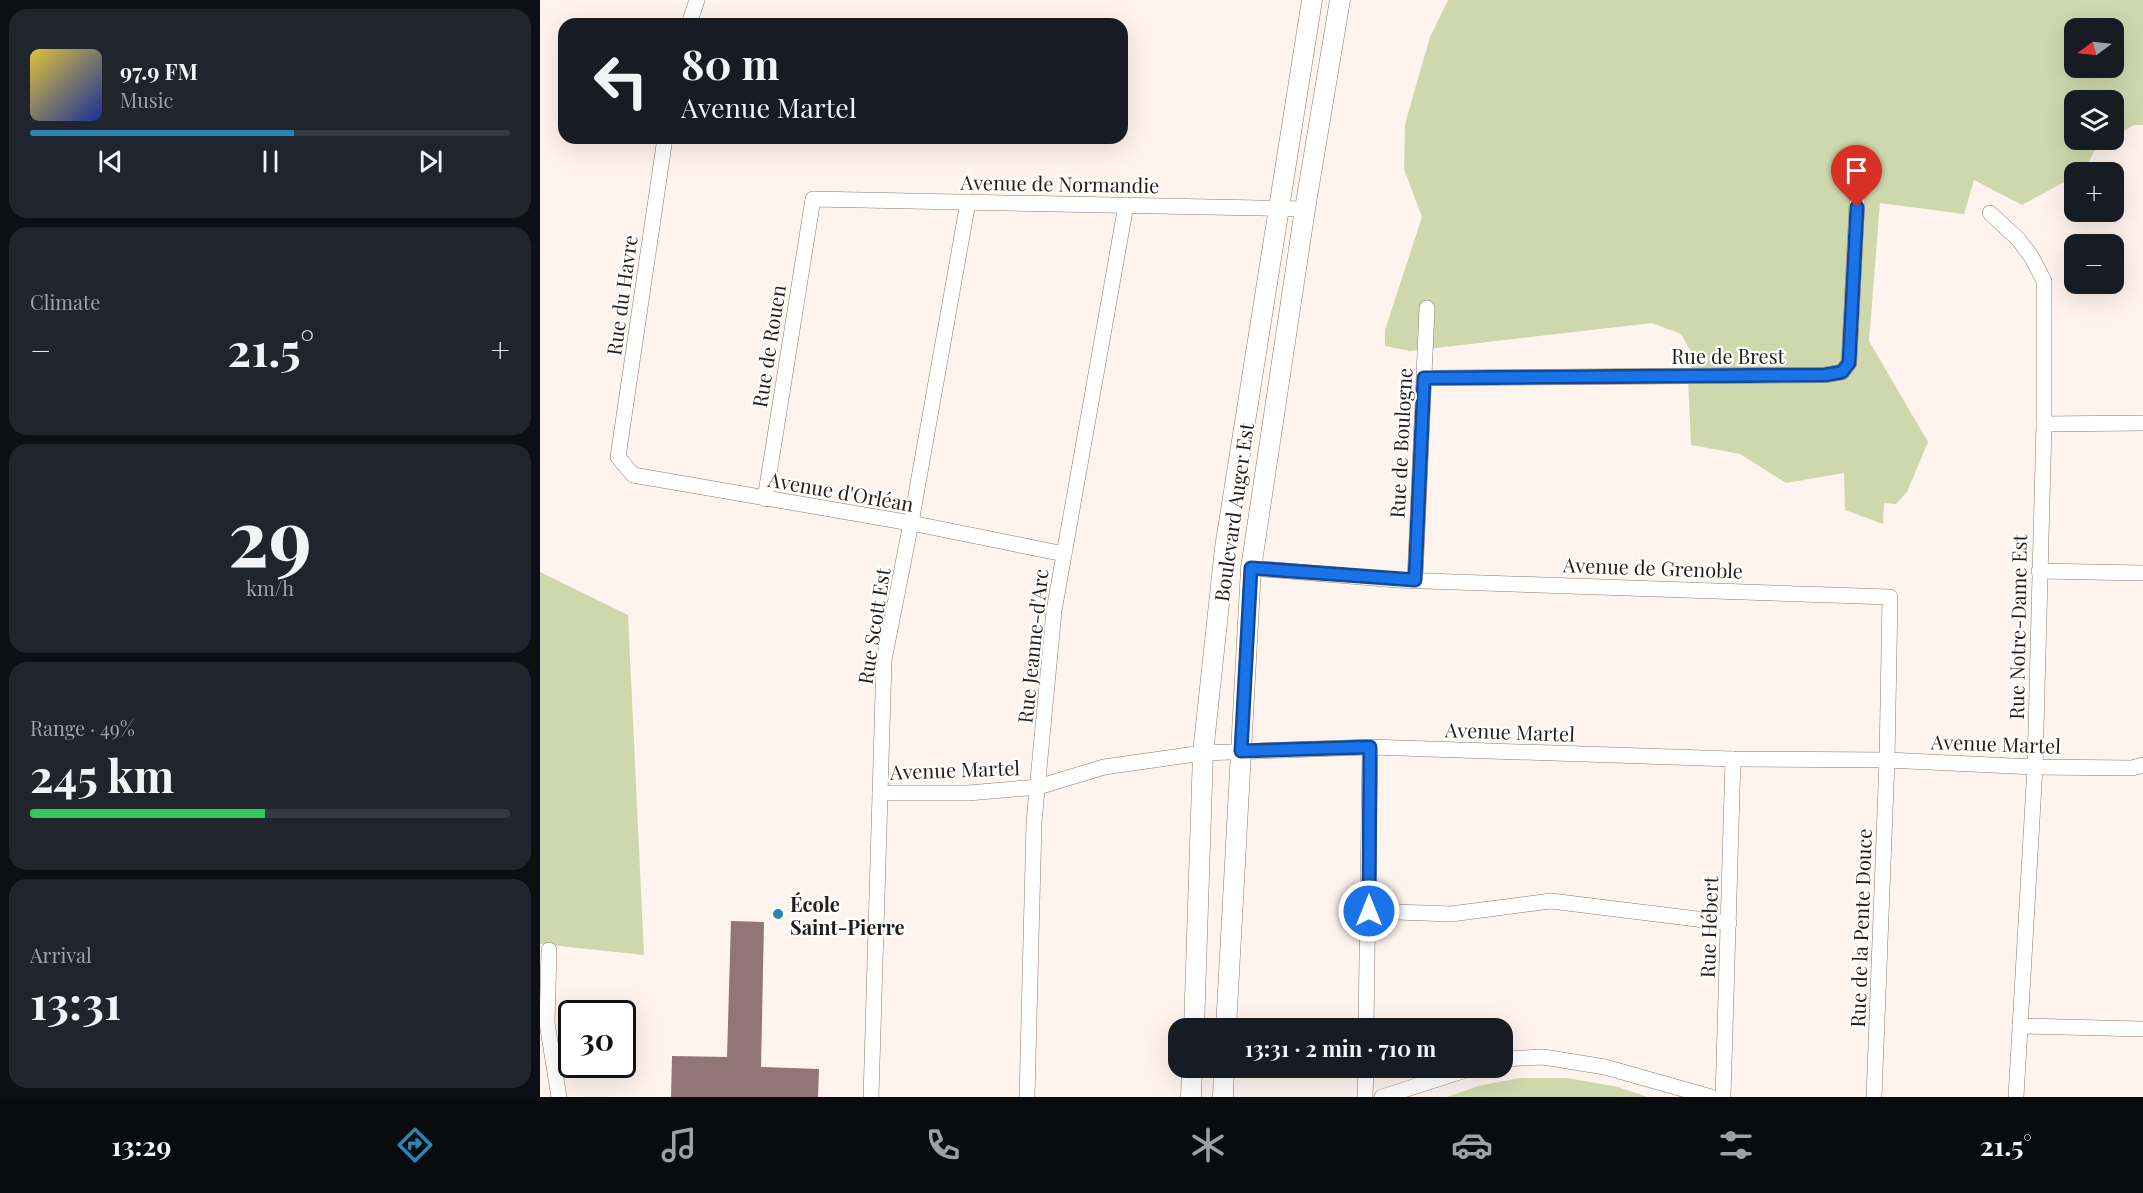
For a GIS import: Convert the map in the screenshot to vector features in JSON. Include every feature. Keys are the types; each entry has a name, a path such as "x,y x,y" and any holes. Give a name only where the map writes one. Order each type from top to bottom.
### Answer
{"main road":[{"name":"Boulevard Auger Est","path":"1194,1018 1203,753 1225,548 1312,0"},
{"name":"Boulevard Auger Est","path":"1227,1018 1251,568 1305,209 1340,0"},
{"path":"1191,1097 1192,1078"},
{"path":"1223,1097 1224,1078"}],"street":[{"path":"691,18 697,0"},
{"name":"Rue du Havre","path":"618,457 664,144"},
{"name":"Rue de Brest","path":"1424,378 1825,375 1842,372 1849,363 1858,184"},
{"name":"Avenue de Normandie","path":"813,198 1305,209"},
{"name":"Rue de Rouen","path":"765,499 813,198"},
{"name":"Rue Scott Est","path":"871,1097 884,660 911,524 968,202"},
{"name":"Rue Jeanne-d'Arc","path":"1027,1097 1034,822 1054,611 1126,205"},
{"name":"Rue Notre-Dame Est","path":"1990,213 2018,239 2031,256 2044,280 2044,424 2038,571 2035,766 2016,1097"},
{"name":"Rue de Boulogne","path":"1415,580 1427,308"},
{"path":"2044,424 2143,423"},
{"name":"Avenue d'Orléan","path":"618,457 633,476 911,524 1064,554"},
{"name":"Avenue de Grenoble","path":"1251,568 1415,580 1890,597 1887,760"},
{"path":"2038,571 2143,573"},
{"path":"1366,1018 1370,747"},
{"name":"Avenue Martel","path":"880,793 968,793 1038,787 1104,767 1203,753 1370,747 1733,759 1887,760 2132,768 2143,765"},
{"name":"Rue Hébert","path":"1723,1097 1730,923 1733,759"},
{"name":"Rue de la Pente Douce","path":"1874,1097 1887,760"},
{"path":"1369,911 1451,914 1551,901 1730,923"},
{"path":"549,950 547,1023 559,1097"},
{"path":"2020,1026 2143,1029"},
{"path":"1513,1058 1543,1057 1605,1067 1711,1097"},
{"path":"1365,1097 1366,1078"},
{"path":"1382,1097 1441,1078"}],"green space":[{"path":"1448,0 2143,0 2143,125 2134,125 2124,131 2124,90 2064,90 2064,150 2096,150 2088,162 2064,162 2064,182 2022,205 1974,180 1964,214 1880,203 1869,341 1928,442 1907,492 1896,504 1884,503 1883,524 1845,510 1844,473 1786,483 1740,454 1691,445 1688,378 1694,357 1681,334 1652,323 1410,351 1385,346 1385,330 1422,217 1404,169 1405,124 1430,37"},
{"path":"540,572 628,615 644,955 540,944"},
{"path":"1520,1078 1567,1078 1618,1087 1648,1097 1447,1097 1478,1086"}],"building":[{"path":"731,921 764,922 761,1067 819,1069 818,1097 671,1097 672,1056 727,1057"}],"place":[{"name":"École Saint-Pierre","path":"778,914"}],"route":[{"path":"1369,911 1370,747 1241,751 1251,568 1415,580 1424,378 1825,375 1842,372 1849,363 1857,207"}]}
